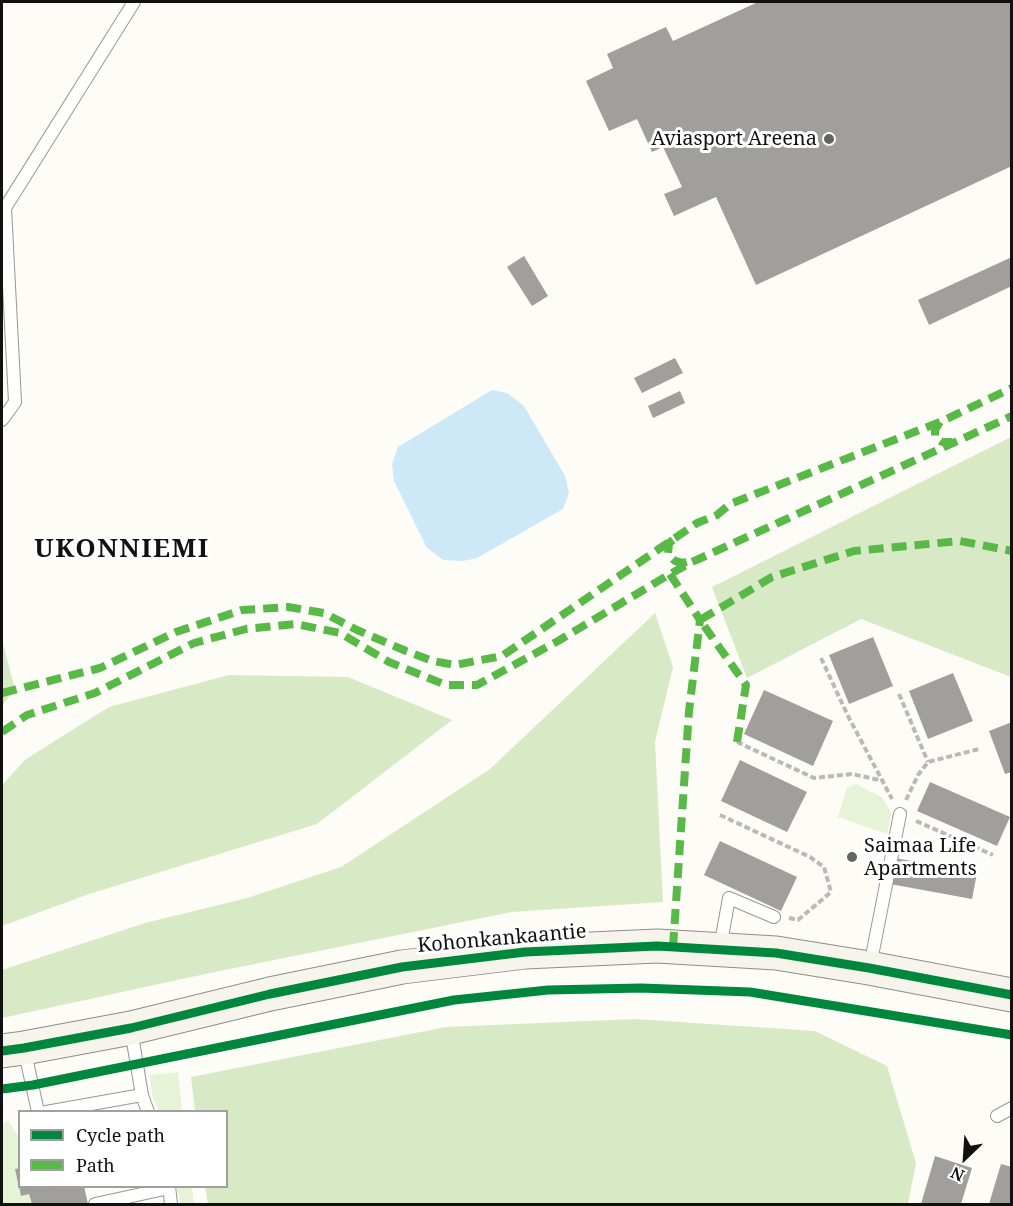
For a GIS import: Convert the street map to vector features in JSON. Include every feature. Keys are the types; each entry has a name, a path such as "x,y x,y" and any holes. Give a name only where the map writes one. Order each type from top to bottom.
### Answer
{"street":[{"name":"Kohonkankaantie","path":"13,1050 131,1029 270,994 402,967 525,952 657,946 776,953 1011,995"}],"lane":[{"path":"2,420 15,402 5,208 134,2"},
{"path":"869,968 900,814"},
{"path":"720,950 729,898 774,917"},
{"path":"131,1029 142,1095 147,1110"},
{"path":"13,1050 38,1110"},
{"path":"57,1110 142,1095"},
{"path":"997,1116 1011,1108"},
{"path":"95,1204 165,1188"},
{"path":"169,1188 171,1204"}],"path":[{"path":"821,658 848,716 900,814 993,855"},
{"path":"898,694 928,762"},
{"path":"737,742 814,778 852,774 884,781"},
{"path":"900,814 918,775 928,762 979,749"},
{"path":"720,815 810,856 824,867 831,892 798,920 774,917"}],"green space":[{"path":"1011,437 1011,677 861,619 747,678 712,587"},
{"path":"655,613 673,667 655,742 663,902 512,912 2,1018 2,970 145,923 247,898 341,867 490,769"},
{"path":"2,640 15,689 2,706"},
{"path":"229,675 348,677 452,720 317,824 89,894 2,926 2,785 26,759 109,707"},
{"path":"856,784 883,798 891,813 887,834 838,817 847,788"},
{"path":"634,1019 815,1031 887,1066 916,1163 908,1204 208,1204 205,1188 228,1188 228,1110 195,1110 191,1077 446,1027"},
{"path":"178,1072 182,1110 159,1110 152,1095 150,1075"},
{"path":"8,1120 18,1135 18,1168 16,1169 18,1188 21,1195 29,1194 32,1204 2,1204 2,1124"},
{"path":"177,1188 192,1188 194,1204 180,1204"}],"water":[{"path":"492,390 507,393 524,406 565,476 569,493 563,509 477,558 463,561 443,560 427,548 394,481 392,464 398,447"}],"building":[{"name":"Aviasport Areena","path":"758,2 1012,2 1012,166 756,285 716,197 674,216 664,194 682,187 663,147 652,152 637,119 609,131 586,81 613,68 607,54 666,27 673,41"},
{"path":"524,256 548,296 532,306 507,267"},
{"path":"1012,257 1012,286 929,325 918,300"},
{"path":"675,358 683,373 642,393 634,378"},
{"path":"680,391 685,403 653,418 648,406"},
{"path":"873,637 893,686 849,704 829,655"},
{"path":"953,673 973,721 928,739 909,691"},
{"path":"764,690 833,721 813,766 744,734"},
{"path":"1012,722 1012,772 1005,774 989,731"},
{"path":"740,760 807,792 787,832 721,801"},
{"path":"930,782 1010,817 997,846 917,811"},
{"path":"720,841 797,877 781,911 704,875"},
{"path":"895,858 977,873 972,899 890,884"},
{"path":"935,1156 972,1168 961,1204 921,1204"},
{"path":"1001,1164 1012,1167 1012,1204 989,1204"},
{"path":"19,1188 84,1188 88,1204 32,1204 29,1194 21,1196"}],"marked path":[{"path":"2,693 100,668 176,632 242,610 288,607 324,613 406,651 433,661 455,665 502,656 697,523 717,515 730,504 940,422 1012,388"},
{"path":"2,732 27,715 95,693 194,643 246,629 296,624 340,633 389,662 446,685 477,685 558,641 690,563 1012,416"},
{"path":"940,422 935,430 935,437 942,442 952,442"},
{"path":"673,540 669,543 668,554 675,561 683,563 690,561"},
{"path":"737,742 746,685 700,620 772,577 854,551 960,541 1012,551"},
{"path":"670,574 700,620 689,711 673,947"}],"cycle path":[{"path":"2,1051 131,1028 270,994 402,967 525,952 657,946 776,953 1012,995"},
{"path":"2,1089 33,1085 454,1000 548,990 641,988 750,992 1012,1035"}],"place":[{"name":"Aviasport Areena","path":"829,139"},
{"name":"Saimaa Life Apartments","path":"852,857"}],"district":[{"name":"UKONNIEMI","path":"122,550"}]}
